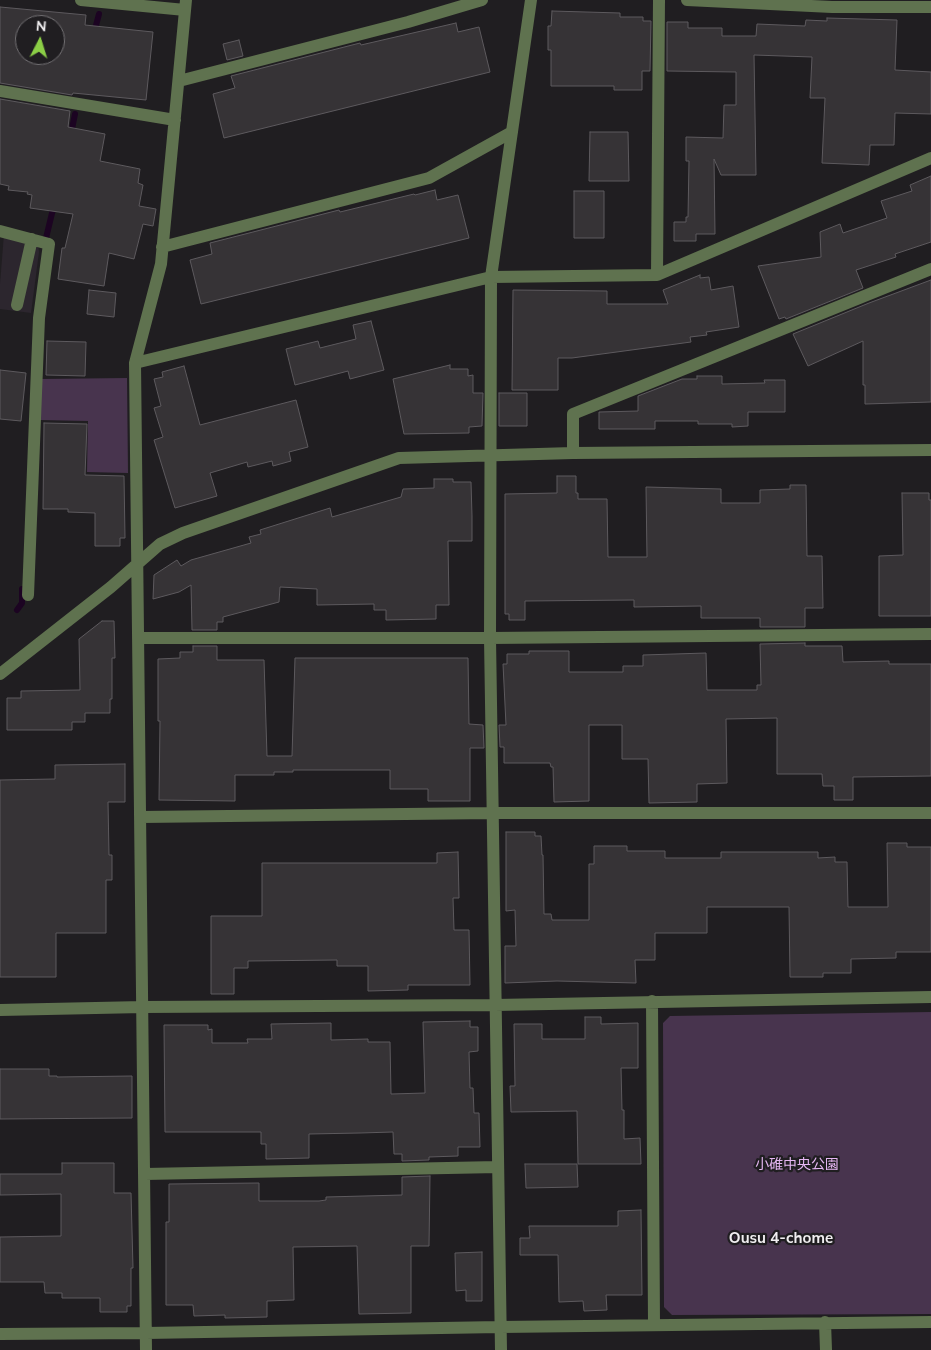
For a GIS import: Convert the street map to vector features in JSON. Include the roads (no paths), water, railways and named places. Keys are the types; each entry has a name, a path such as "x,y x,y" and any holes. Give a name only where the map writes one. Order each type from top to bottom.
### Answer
{"street":[{"path":"81,0 186,5 161,264 135,363 146,1350"},
{"path":"179,80 408,22 482,0"},
{"path":"501,1350 490,638 492,277 531,0"},
{"path":"656,275 659,0"},
{"path":"687,0 931,7"},
{"path":"0,91 175,120"},
{"path":"162,248 429,178 512,132"},
{"path":"135,363 492,277 656,275 931,158"},
{"path":"0,231 49,244 39,318 28,596"},
{"path":"17,305 32,239"},
{"path":"573,452 573,414 931,269"},
{"path":"0,674 112,587 160,544 183,533 399,458 573,452 931,450"},
{"path":"138,638 490,638 931,634"},
{"path":"141,817 492,813 931,813"},
{"path":"0,1010 143,1007 495,1005 931,997"},
{"path":"652,1001 654,1324"},
{"path":"145,1174 498,1167"},
{"path":"825,1322 826,1350"},
{"path":"0,1334 654,1324 931,1322"}],"waterway":[{"path":"94,33 99,14"},
{"path":"71,134 75,114"},
{"path":"46,238 54,205"},
{"path":"17,610 22,603 22,589"}],"district":[{"name":"Ousu 4-chome","path":"781,1238"}],"park label":[{"name":"小碓中央公園","path":"797,1165"}]}
